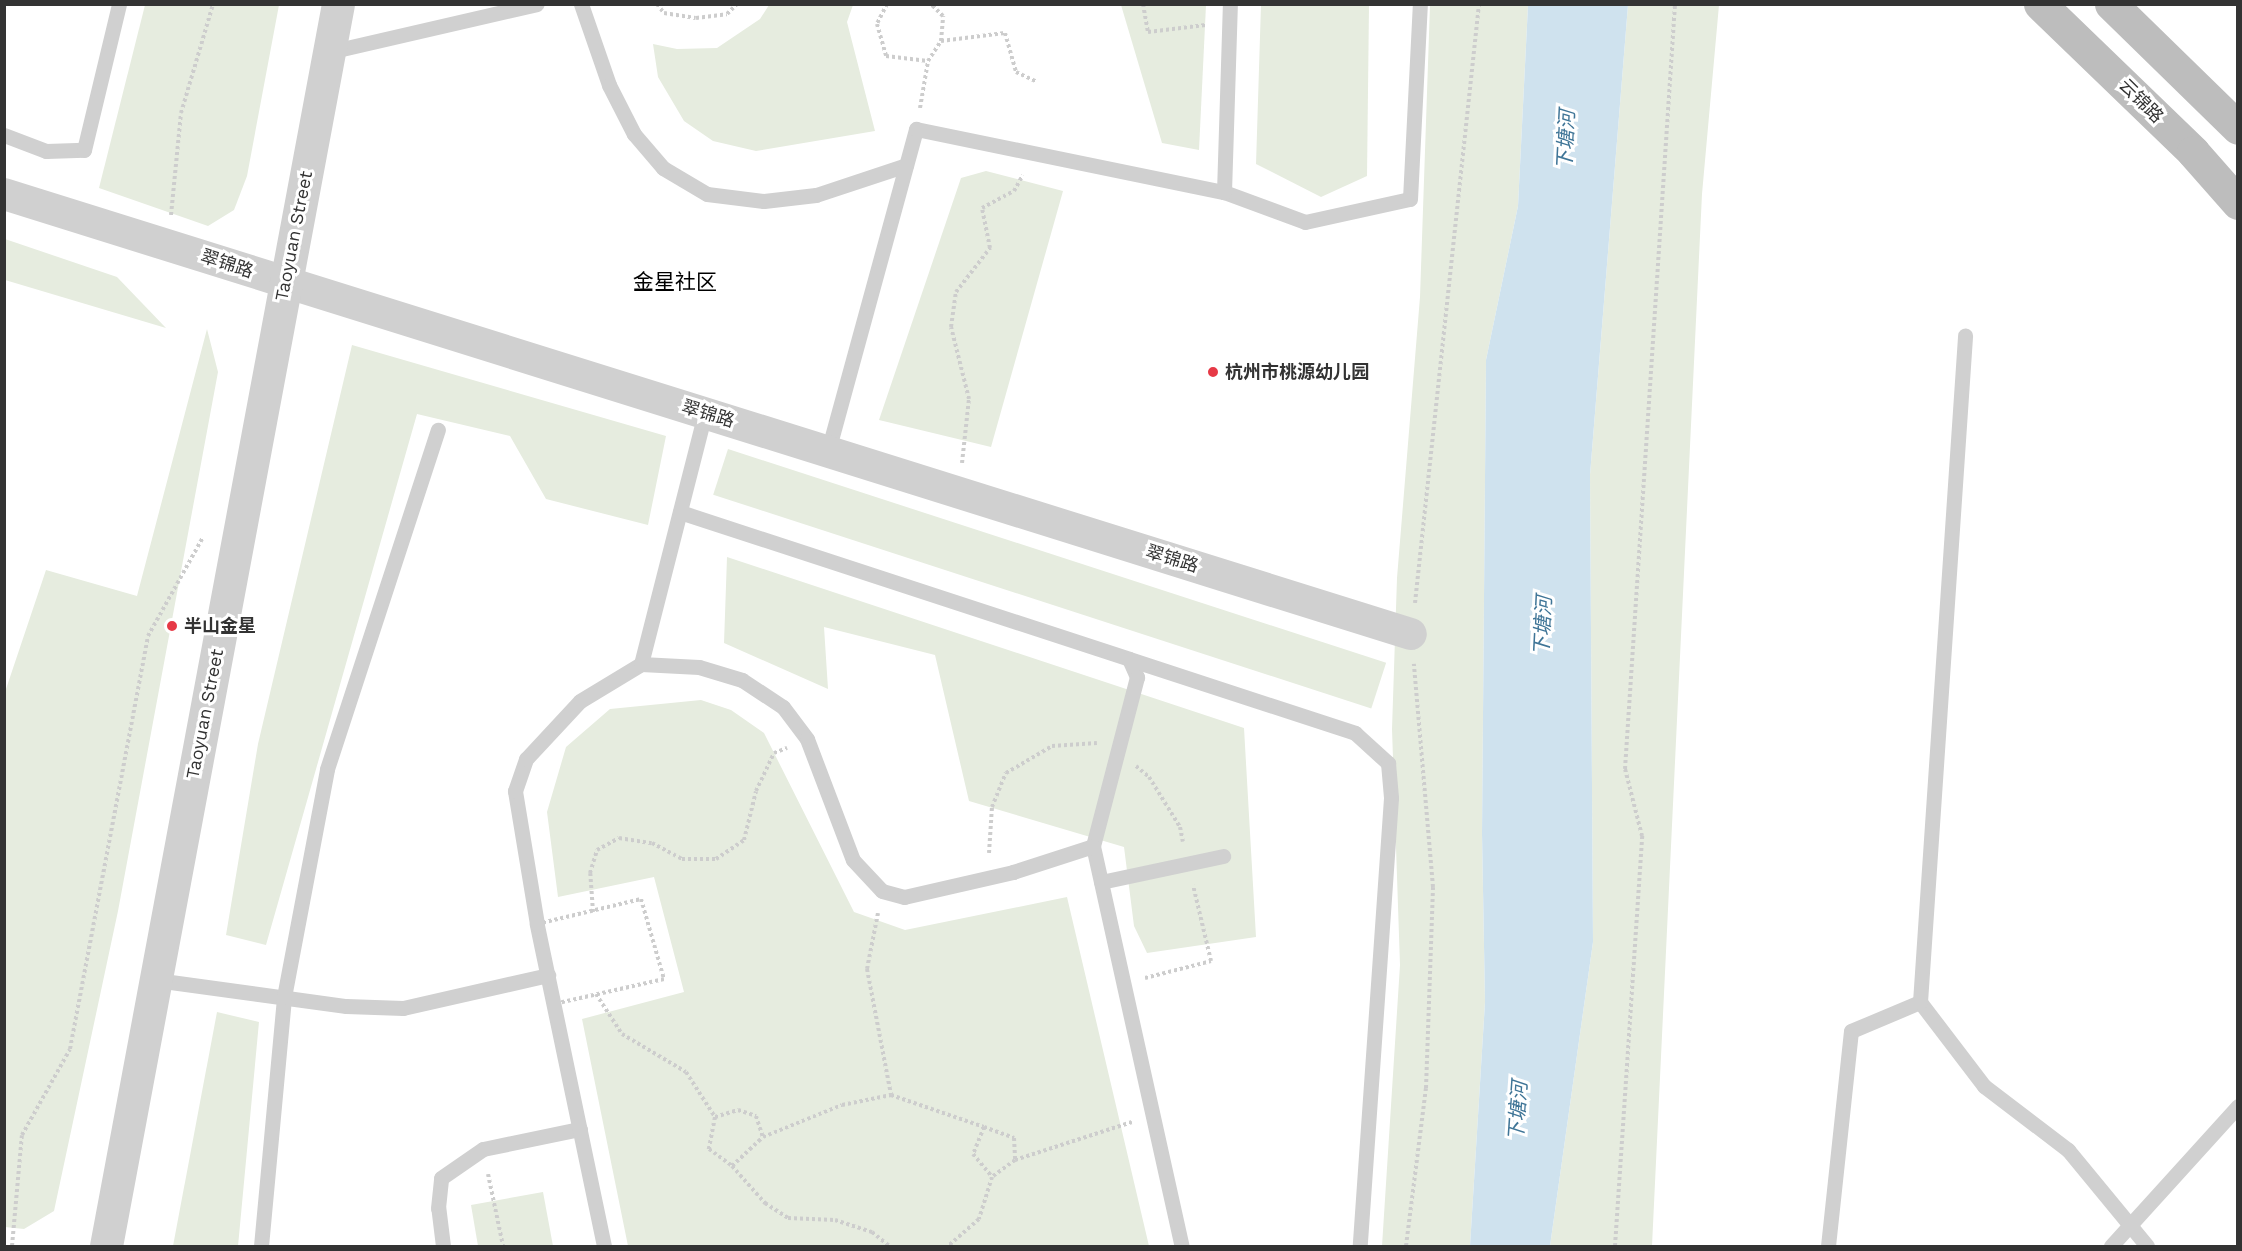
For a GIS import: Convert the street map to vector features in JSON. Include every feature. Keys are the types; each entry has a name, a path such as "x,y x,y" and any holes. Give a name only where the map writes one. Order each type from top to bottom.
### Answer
{"main road":[{"name":"云锦路","path":"2040,4 2193,152 2238,203"},
{"path":"2111,4 2238,128"}],"street":[{"name":"Taoyuan Street","path":"106,1246 338,4"},
{"name":"翠锦路","path":"4,194 1412,634"}],"lane":[{"path":"4,135 46,151 84,150 119,4"},
{"path":"329,52 537,4"},
{"path":"581,4 609,85 634,134 663,168 707,194 764,201 816,195 906,165"},
{"path":"1224,192 1230,4"},
{"path":"828,451 916,129 1224,192 1305,222 1410,199 1420,4"},
{"path":"1965,336 1920,1002 1984,1086 2068,1150 2147,1246"},
{"path":"641,664 705,413"},
{"path":"261,1246 284,998 327,770 438,430"},
{"path":"680,512 1355,733 1388,762 1391,798 1360,1246"},
{"path":"1129,659 1137,677 1093,846 1182,1246"},
{"path":"604,1246 537,924 515,791 526,759 580,701 641,664 699,667 742,680 783,707 807,739 853,860 882,891 904,897 1013,872 1093,846"},
{"path":"1101,882 1223,856"},
{"path":"156,980 284,998 403,1008 548,975"},
{"path":"1828,1246 1851,1031 1920,1002"},
{"path":"2111,1246 2238,1106"},
{"path":"443,1246 438,1208 441,1178 483,1149 580,1129"}],"path":[{"path":"167,245 181,112 213,4"},
{"path":"657,4 664,13 696,18 727,14 737,4"},
{"path":"887,4 877,24 886,56 928,61"},
{"path":"916,129 928,61 941,41 943,16 931,4"},
{"path":"1143,4 1148,32 1229,22"},
{"path":"1616,1246 1642,836 1625,770 1675,4"},
{"path":"941,41 1005,33 1016,72 1037,82"},
{"path":"956,491 965,450 969,399 951,327 956,292 990,248 982,208 1014,191 1035,153"},
{"path":"12,1246 22,1135 70,1049 148,636 205,534"},
{"path":"593,912 590,873 597,850 619,838 652,843 682,859 716,859 744,840 756,791 774,753 807,739"},
{"path":"882,891 867,969 891,1095"},
{"path":"641,899 664,978 554,1004 537,924 593,912 641,899"},
{"path":"596,994 622,1034 686,1072 715,1118 710,1149 732,1166 765,1203 788,1218 835,1220 872,1232 889,1246"},
{"path":"732,1166 763,1137 842,1105 891,1095 1014,1138 1016,1160"},
{"path":"715,1118 738,1110 756,1116 763,1137"},
{"path":"948,1246 979,1219 992,1177 1016,1160 1153,1115"},
{"path":"984,1127 973,1154 992,1177"},
{"path":"483,1149 503,1246"}],"shaded area":[{"path":"145,5 279,5 247,176 234,210 208,226 99,188"},
{"path":"769,5 853,5 847,22 875,131 756,151 713,141 684,121 658,77 653,44 677,49 717,48 760,19"},
{"path":"1121,5 1206,5 1199,150 1162,143"},
{"path":"1261,5 1369,5 1367,176 1321,197 1256,164"},
{"path":"1430,5 1528,5 1518,206 1486,360 1482,834 1485,1002 1470,1246 1382,1246 1400,965 1392,729 1397,578 1420,297"},
{"path":"1628,5 1719,5 1702,194 1652,1246 1550,1246 1593,942 1590,475"},
{"path":"986,171 1063,191 991,447 879,420 961,178"},
{"path":"5,239 117,277 166,328 5,280"},
{"path":"207,329 218,372 118,911 54,1211 24,1229 5,1227 5,692 46,570 137,596"},
{"path":"352,345 666,436 648,525 546,499 510,436 417,414 266,945 226,935 258,744"},
{"path":"728,449 1386,663 1371,708 713,495"},
{"path":"727,557 1244,728 1256,937 1147,953 1134,926 1124,847 969,801 935,655 824,627 828,689 724,643"},
{"path":"701,700 731,710 764,733 854,912 905,930 1067,897 1149,1246 628,1246 582,1019 684,992 654,877 558,897 547,812 566,747 610,709"},
{"path":"217,1012 259,1022 238,1246 173,1246"},
{"path":"543,1192 553,1246 478,1246 471,1205"}],"water":[{"name":"下塘河","path":"1528,5 1628,5 1590,475 1593,942 1550,1246 1470,1246 1485,1002 1482,834 1486,360 1518,206"}],"place":[{"name":"杭州市桃源幼儿园","path":"1213,372"},
{"name":"半山金星","path":"172,626"}],"district":[{"name":"金星社区","path":"675,282"}]}
